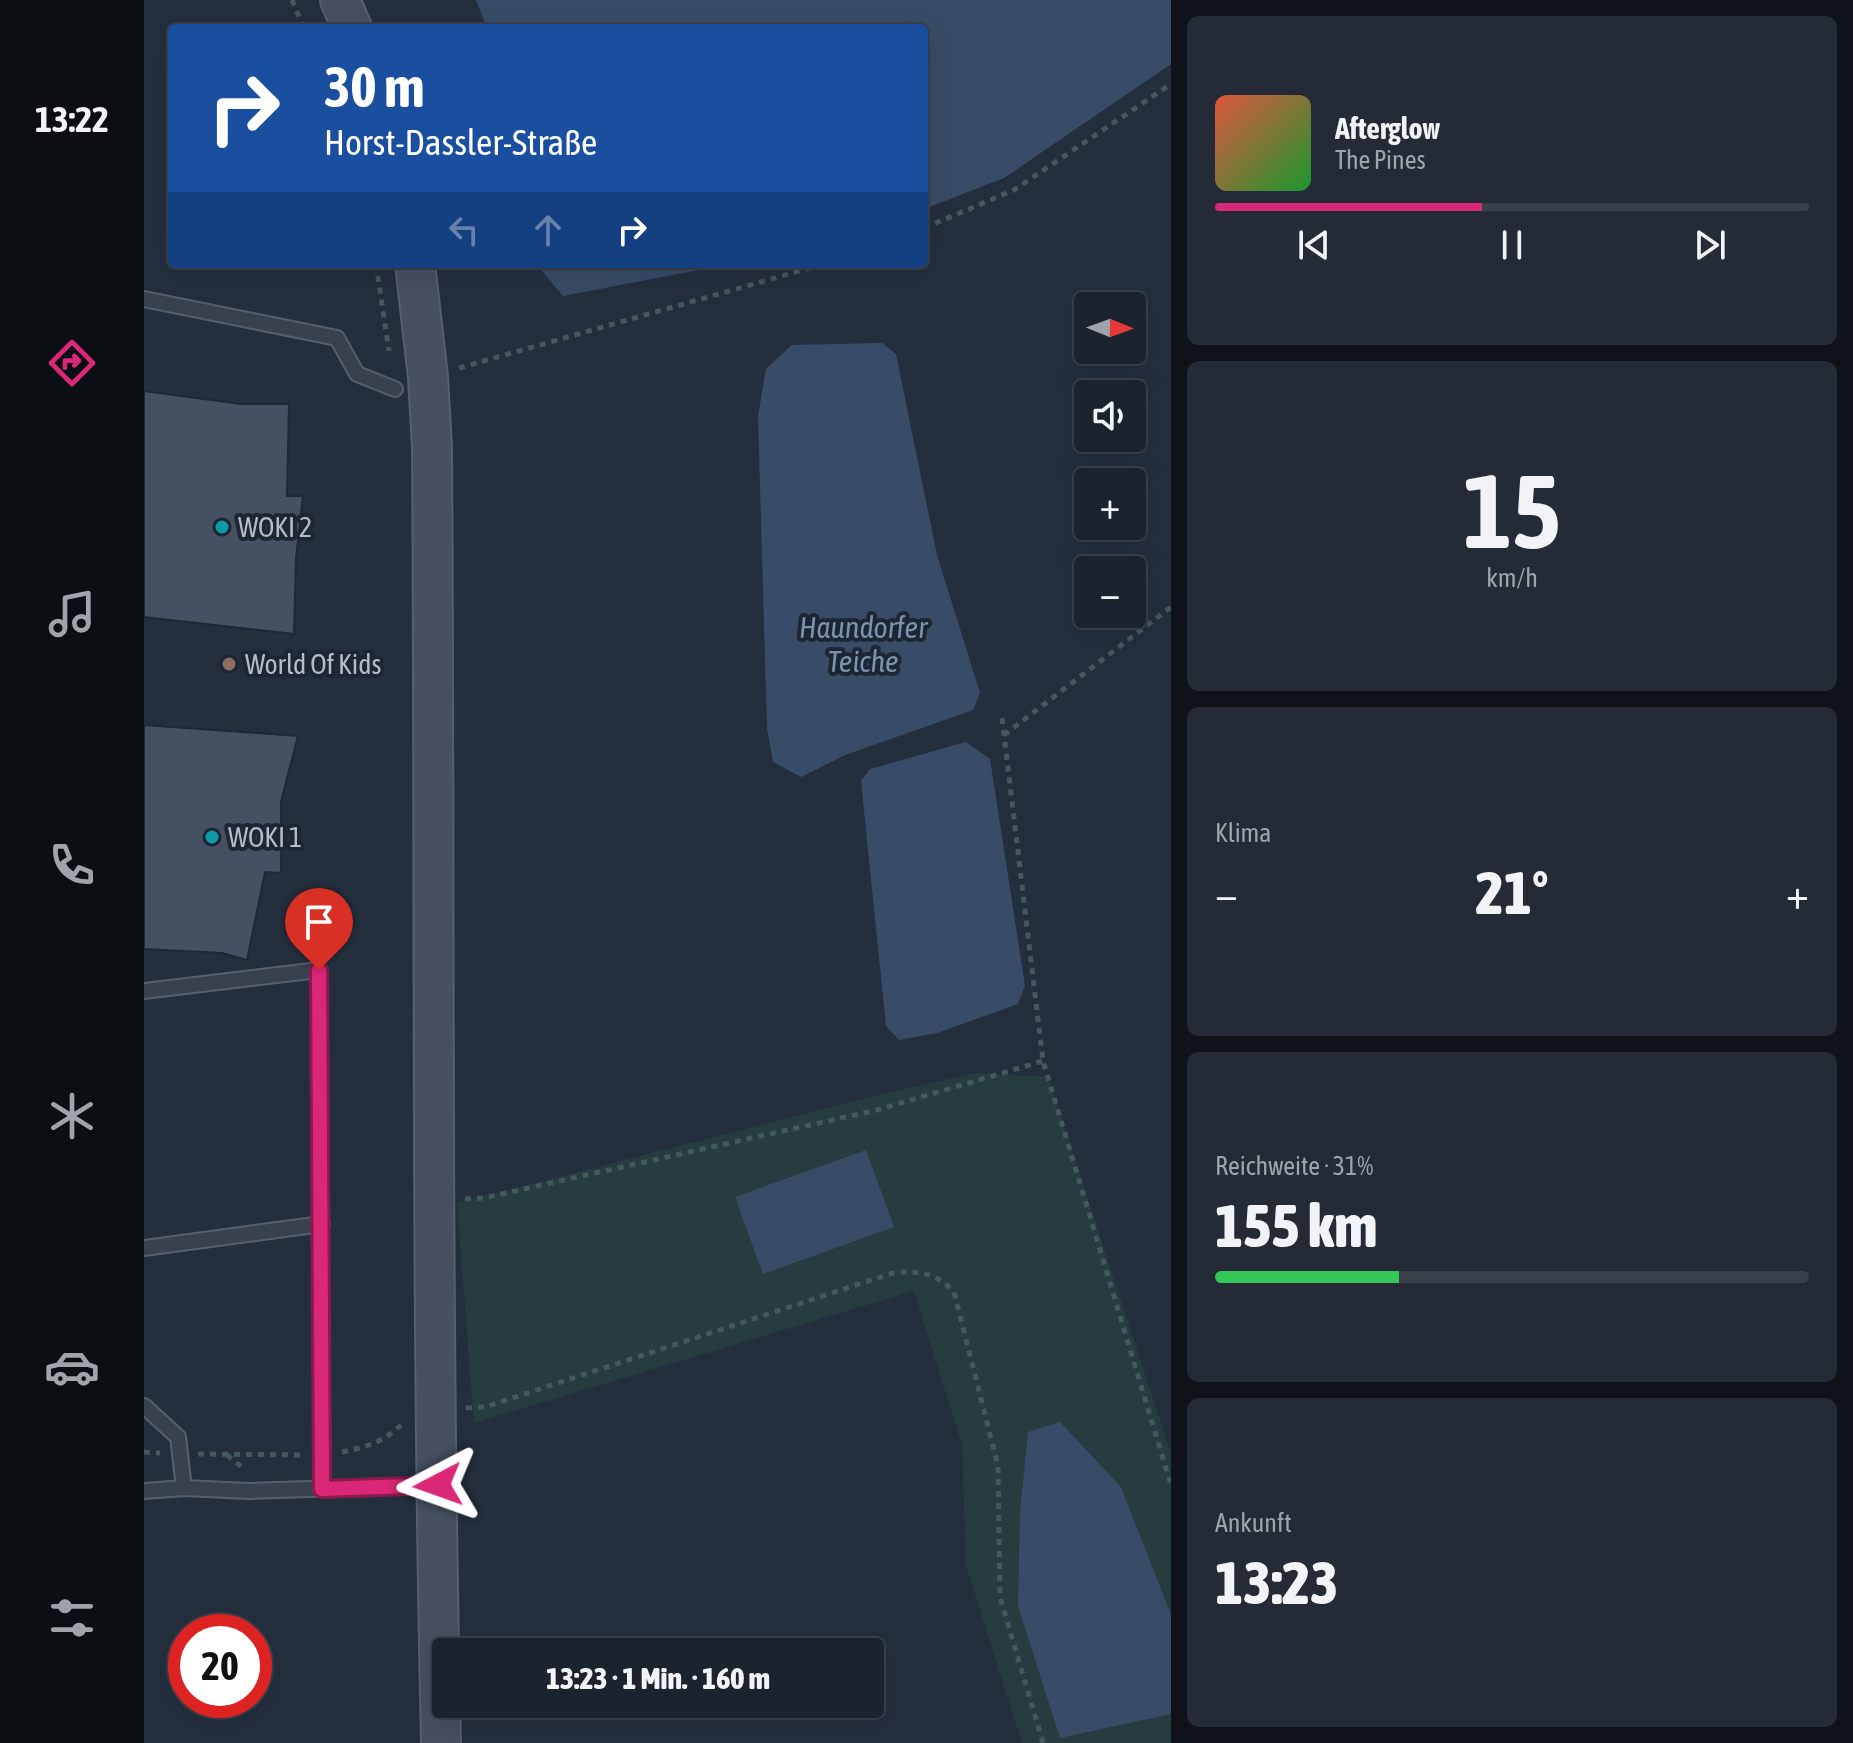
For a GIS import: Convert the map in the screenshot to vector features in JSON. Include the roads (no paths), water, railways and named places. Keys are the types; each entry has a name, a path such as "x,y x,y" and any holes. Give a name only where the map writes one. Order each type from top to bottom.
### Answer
{"street":[{"path":"340,0 350,24"},
{"path":"415,268 412,383 432,463 436,1200 425,1412 438,1485 441,1743"}],"lane":[{"path":"144,299 337,338 357,374 412,383"},
{"path":"144,991 319,970 322,1489"},
{"path":"144,1248 322,1224"},
{"path":"144,1406 178,1437 184,1488"},
{"path":"144,1491 438,1485"}],"water":[{"path":"476,0 1171,0 1171,64 1004,178 928,207 928,24 485,24"},
{"path":"540,268 709,268 563,296"},
{"name":"Haundorfer Teiche","path":"882,343 896,354 937,555 980,693 973,710 845,755 801,777 773,762 767,728 758,416 766,369 792,345"},
{"name":"Haundorfer Teiche","path":"966,742 990,759 1025,986 1018,1004 937,1033 899,1040 886,1026 861,781 870,769"},
{"path":"866,1150 894,1227 763,1274 735,1197"},
{"path":"1060,1422 1121,1487 1171,1615 1171,1714 1060,1738 1018,1606 1020,1512 1028,1432"}],"place":[{"name":"WOKI 2","path":"222,527"},
{"name":"World Of Kids","path":"229,664"},
{"name":"WOKI 1","path":"212,837"}]}
